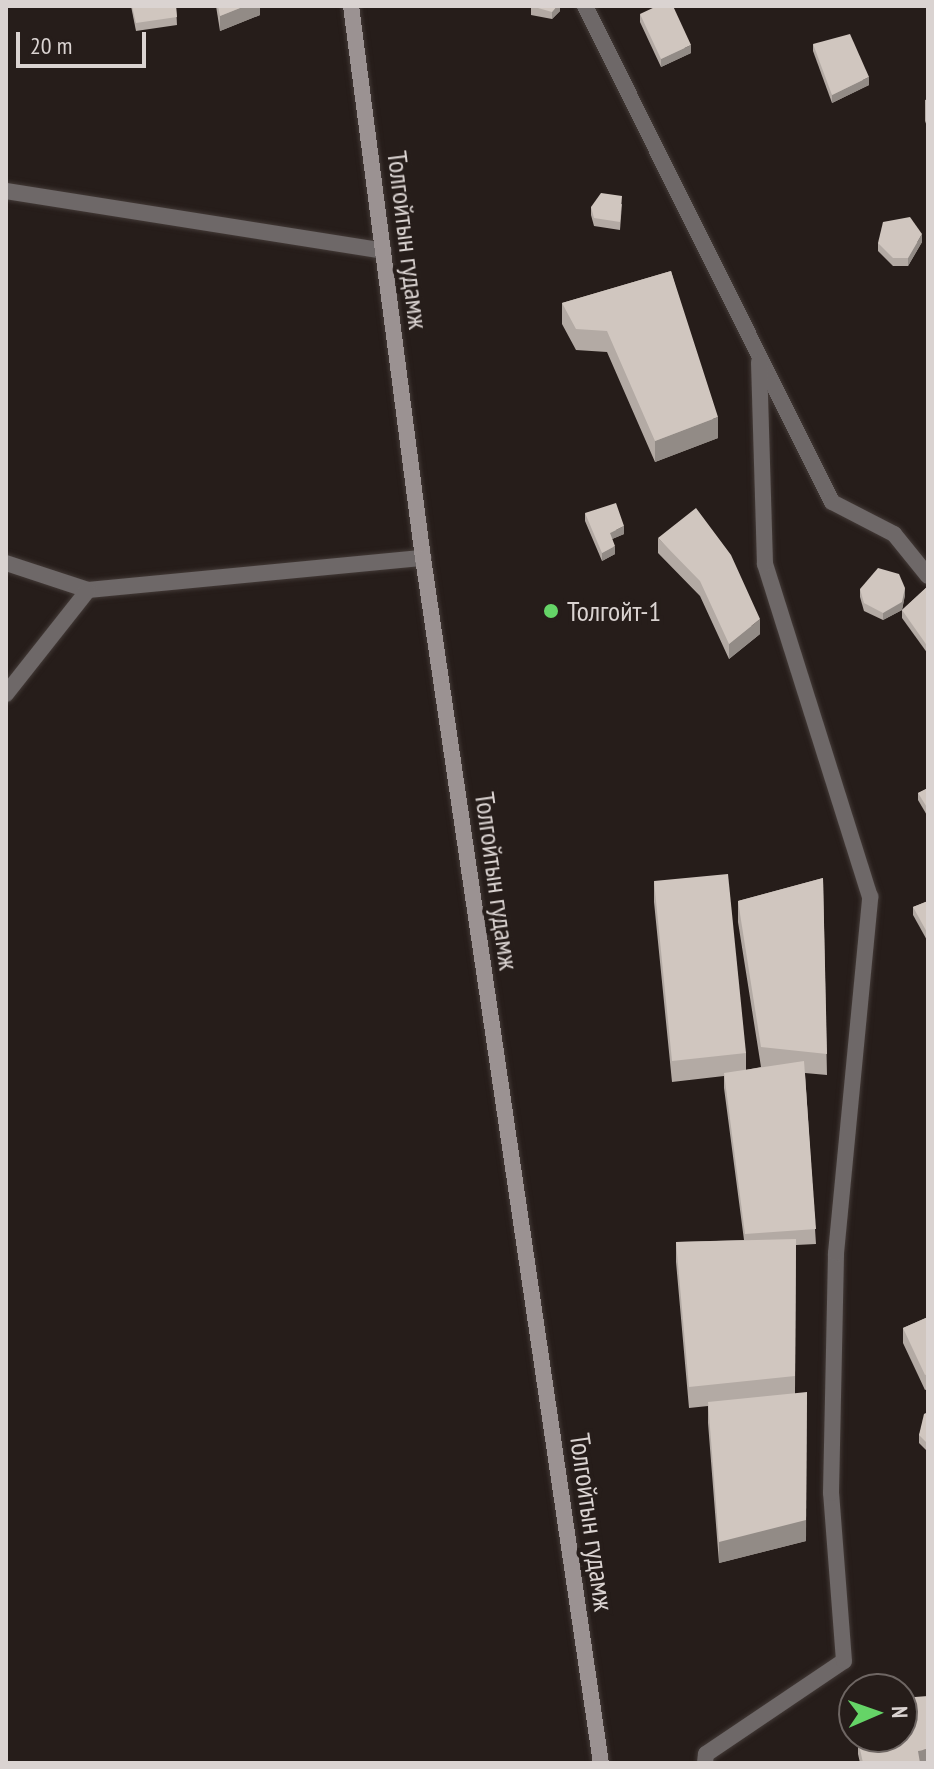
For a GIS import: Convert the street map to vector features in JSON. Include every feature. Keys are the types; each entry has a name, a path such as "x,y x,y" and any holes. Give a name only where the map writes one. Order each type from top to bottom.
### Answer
{"main road":[{"name":"Толгойтын гудамж","path":"351,6 423,558 601,1763"}],"street":[{"path":"585,6 759,362 832,502 894,534 928,576"},
{"path":"6,191 383,251"},
{"path":"705,1763 706,1754 844,1661 831,1493 836,1253 870,897 765,564 759,362"},
{"path":"6,563 88,590 423,558"},
{"path":"6,694 88,590"}],"building":[{"path":"132,6 176,6 177,17 136,23"},
{"path":"218,6 245,6 220,16"},
{"path":"531,6 557,6 552,12"},
{"path":"657,6 673,6 691,45 661,59 640,14"},
{"path":"850,34 869,77 832,95 813,44"},
{"path":"601,193 622,196 620,222 594,218 591,207"},
{"path":"910,217 922,234 908,258 893,258 878,243 883,222"},
{"path":"671,271 718,417 655,441 607,331 576,329 562,303"},
{"path":"616,503 624,526 610,533 615,546 602,553 585,513"},
{"path":"696,508 731,555 760,619 729,644 700,581 658,538"},
{"path":"878,568 899,574 905,588 902,602 883,613 864,603 860,589"},
{"path":"928,586 928,647 902,610"},
{"path":"928,788 928,809 918,793"},
{"path":"728,874 746,1053 672,1061 654,881"},
{"path":"823,878 827,1054 761,1047 738,901"},
{"path":"928,901 928,934 913,907"},
{"path":"804,1061 816,1229 745,1234 724,1073"},
{"path":"796,1239 795,1376 689,1387 676,1242"},
{"path":"928,1317 928,1374 925,1375 903,1328"},
{"path":"807,1392 806,1520 719,1542 708,1402"},
{"path":"928,1412 928,1444 919,1435 924,1414"},
{"path":"928,1696 928,1749 918,1751 918,1697"},
{"path":"918,1751 920,1763 863,1763 861,1753"}],"place":[{"name":"Толгойт-1","path":"551,611"}]}
